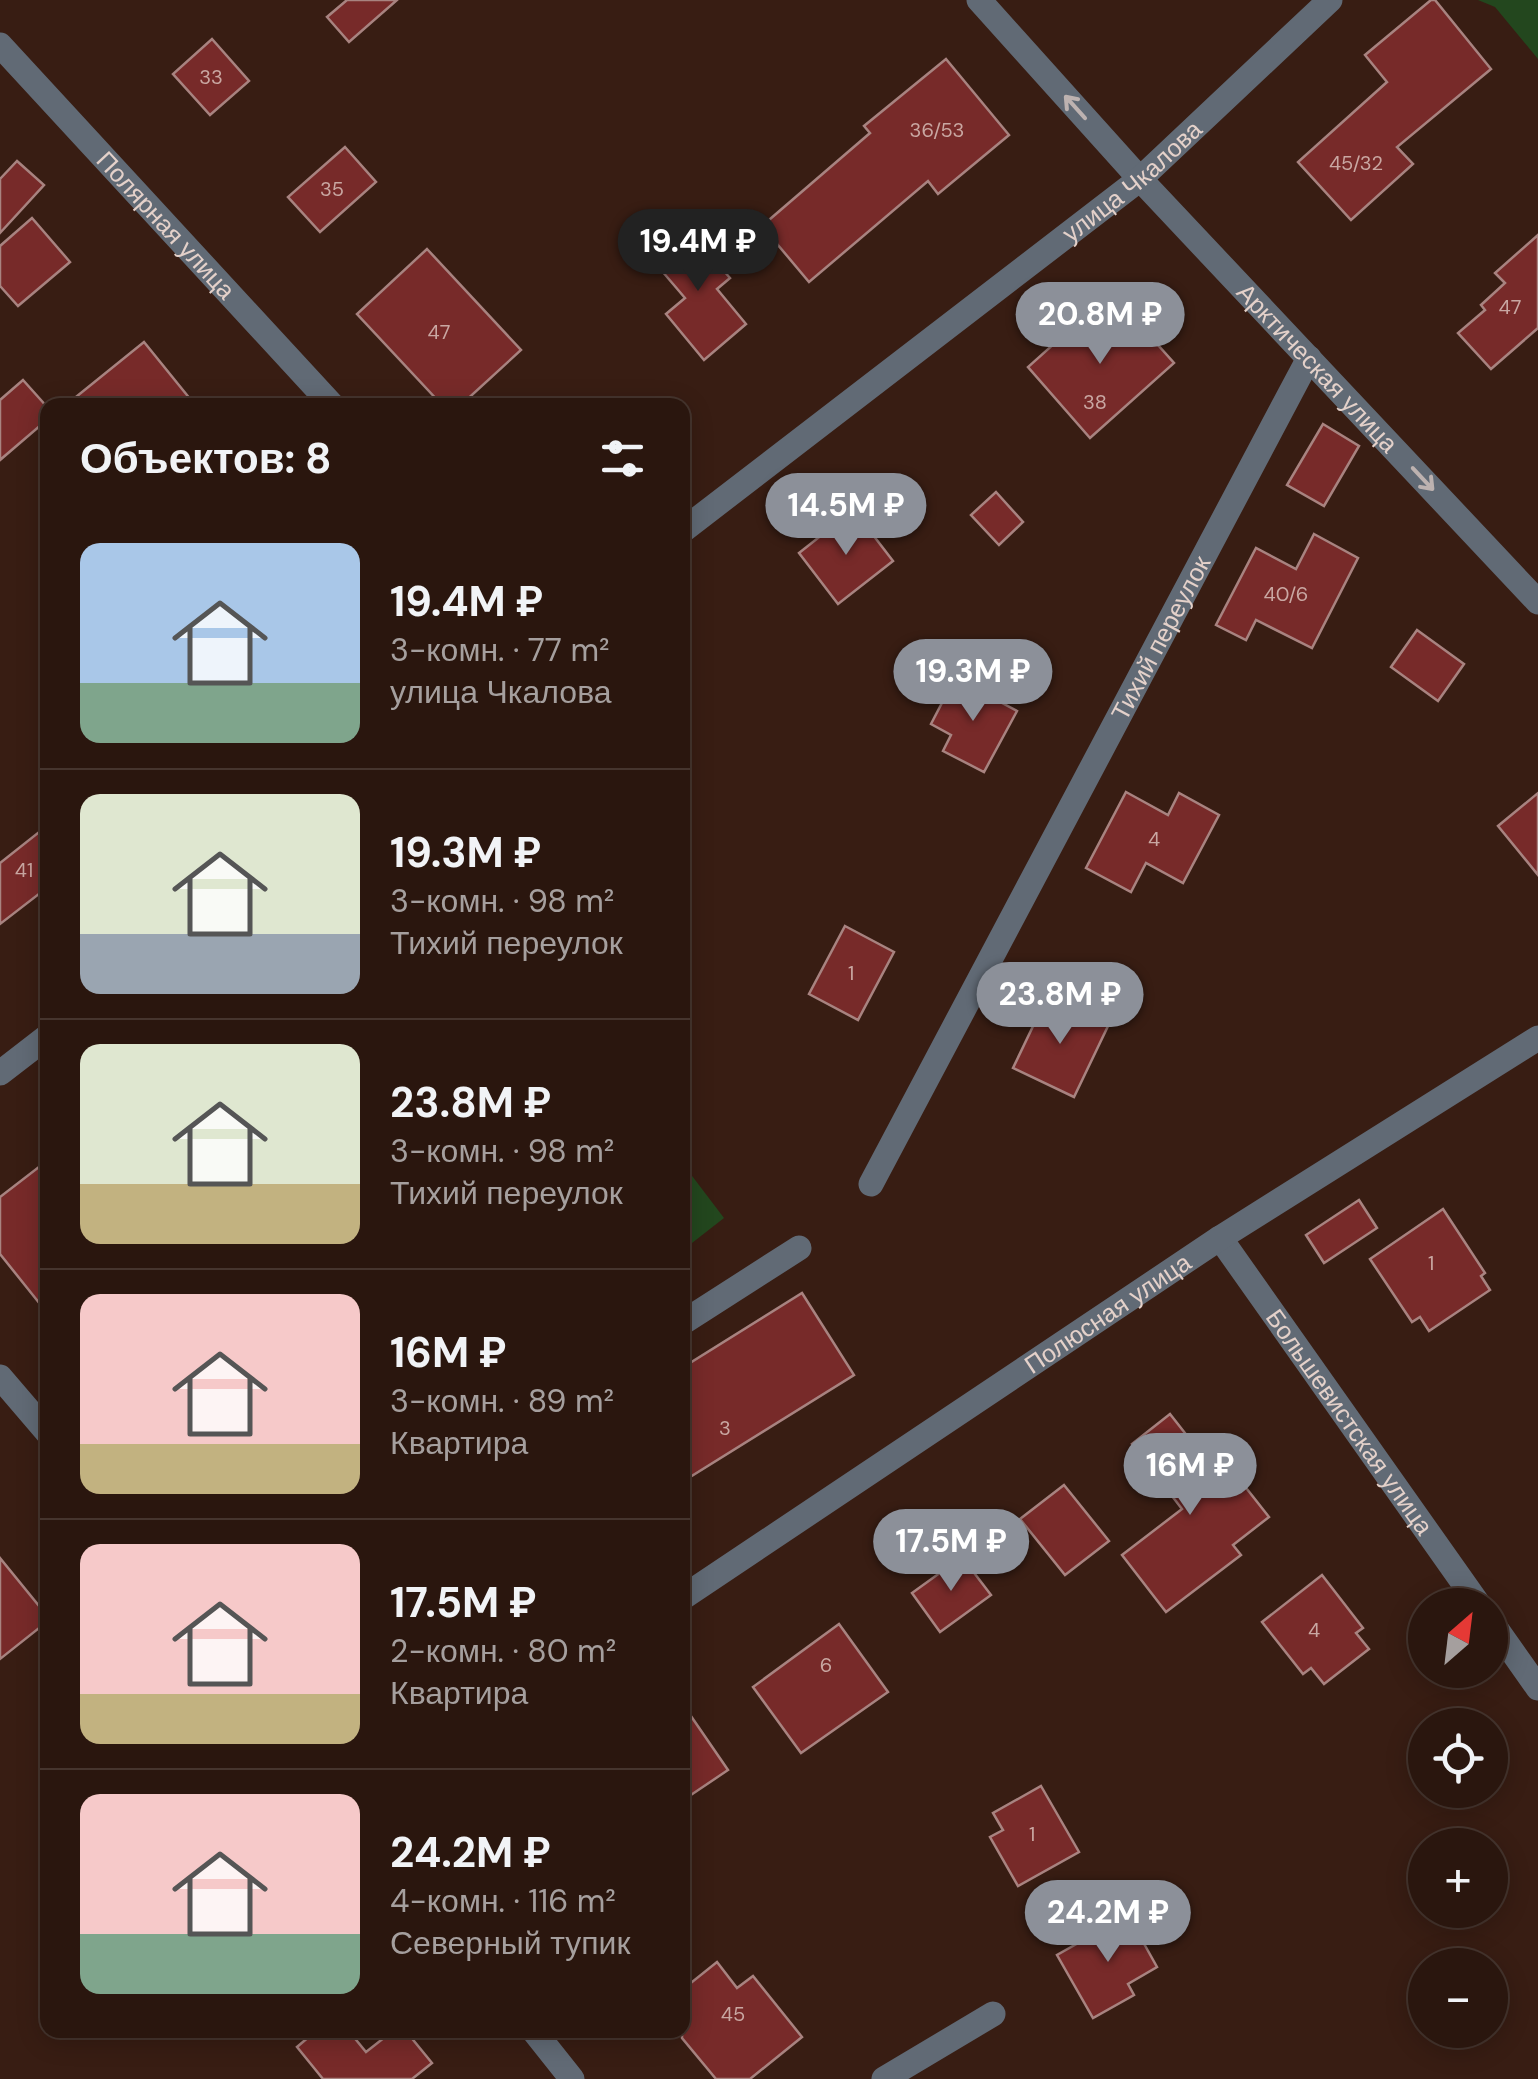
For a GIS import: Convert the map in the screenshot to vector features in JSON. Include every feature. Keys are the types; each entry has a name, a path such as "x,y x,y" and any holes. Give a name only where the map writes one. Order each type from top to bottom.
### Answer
{"street":[{"name":"Арктическая улица","path":"979,0 1140,179 1538,602"},
{"name":"улица Чкалова","path":"690,525 1140,179 1330,0"},
{"name":"Полярная улица","path":"0,45 326,398"},
{"name":"Тихий переулок","path":"871,1184 1309,358"},
{"name":"Полюсная улица","path":"690,1593 1220,1238 1538,1038"},
{"path":"0,1073 40,1042"},
{"name":"Большевистская улица","path":"1220,1238 1467,1588"},
{"path":"690,1318 799,1248"},
{"path":"0,1376 40,1424"},
{"path":"1508,1646 1538,1688"},
{"path":"884,2079 992,2014"},
{"path":"539,2038 572,2079"}],"green space":[{"path":"1478,0 1538,0 1538,59 1495,7"},
{"path":"690,1173 724,1218 690,1245"}],"building":[{"path":"347,0 397,0 349,42 327,17"},
{"path":"1435,0 1491,69 1397,147 1413,164 1351,220 1298,162 1387,82 1365,55"},
{"path":"212,39 249,81 210,115 173,74"},
{"path":"946,59 1009,135 938,194 928,181 809,282 762,226 870,133 864,126"},
{"path":"345,147 376,182 320,232 288,197"},
{"path":"17,161 44,185 0,233 0,179"},
{"path":"32,218 70,262 18,306 0,286 0,246"},
{"path":"686,227 730,278 717,289 746,324 704,360 666,314 685,298 650,257"},
{"path":"1538,235 1538,328 1491,369 1458,333 1485,310 1481,305 1505,283 1495,273"},
{"path":"427,249 521,350 469,398 435,398 357,314"},
{"path":"1104,299 1125,323 1132,316 1174,363 1090,438 1028,367"},
{"path":"144,342 189,398 75,398"},
{"path":"23,380 40,399 40,426 0,460 0,400"},
{"path":"1323,424 1359,446 1324,506 1287,485"},
{"path":"996,492 1023,522 999,545 971,515"},
{"path":"842,519 863,522 893,561 838,604 799,553"},
{"path":"1314,534 1358,558 1312,648 1256,620 1246,640 1216,625 1256,548 1296,569"},
{"path":"1417,630 1464,664 1438,701 1391,667"},
{"path":"955,678 1017,711 984,772 943,751 951,735 931,724"},
{"path":"1126,792 1168,815 1179,793 1219,815 1183,883 1146,863 1131,892 1086,868"},
{"path":"1538,793 1538,875 1498,826"},
{"path":"40,831 40,893 0,924 0,863"},
{"path":"845,926 894,952 858,1020 809,994"},
{"path":"1047,997 1108,1026 1074,1097 1013,1068"},
{"path":"40,1166 40,1304 0,1254 0,1197"},
{"path":"1359,1200 1377,1228 1324,1263 1306,1235"},
{"path":"1443,1209 1485,1273 1481,1276 1490,1290 1429,1331 1420,1317 1412,1322 1370,1259"},
{"path":"802,1293 854,1375 690,1477 690,1363"},
{"path":"1170,1414 1221,1479 1232,1470 1269,1517 1233,1545 1241,1555 1166,1612 1122,1555 1182,1509 1132,1444"},
{"path":"1064,1485 1109,1541 1065,1575 1020,1519"},
{"path":"962,1557 991,1595 940,1632 912,1593"},
{"path":"0,1558 40,1607 40,1627 0,1659"},
{"path":"1322,1575 1363,1628 1356,1633 1369,1649 1324,1684 1311,1668 1303,1674 1262,1622"},
{"path":"839,1624 888,1692 801,1753 753,1687"},
{"path":"690,1715 728,1770 690,1796"},
{"path":"1041,1786 1079,1852 1018,1886 990,1837 1003,1830 993,1813"},
{"path":"1128,1915 1157,1967 1128,1984 1134,1995 1093,2018 1057,1955"},
{"path":"717,1962 737,1988 753,1976 802,2037 750,2079 716,2079 682,2038 690,2038 690,1984"},
{"path":"308,2038 355,2038 366,2052 384,2038 412,2038 432,2063 412,2079 323,2079 297,2047"}]}
